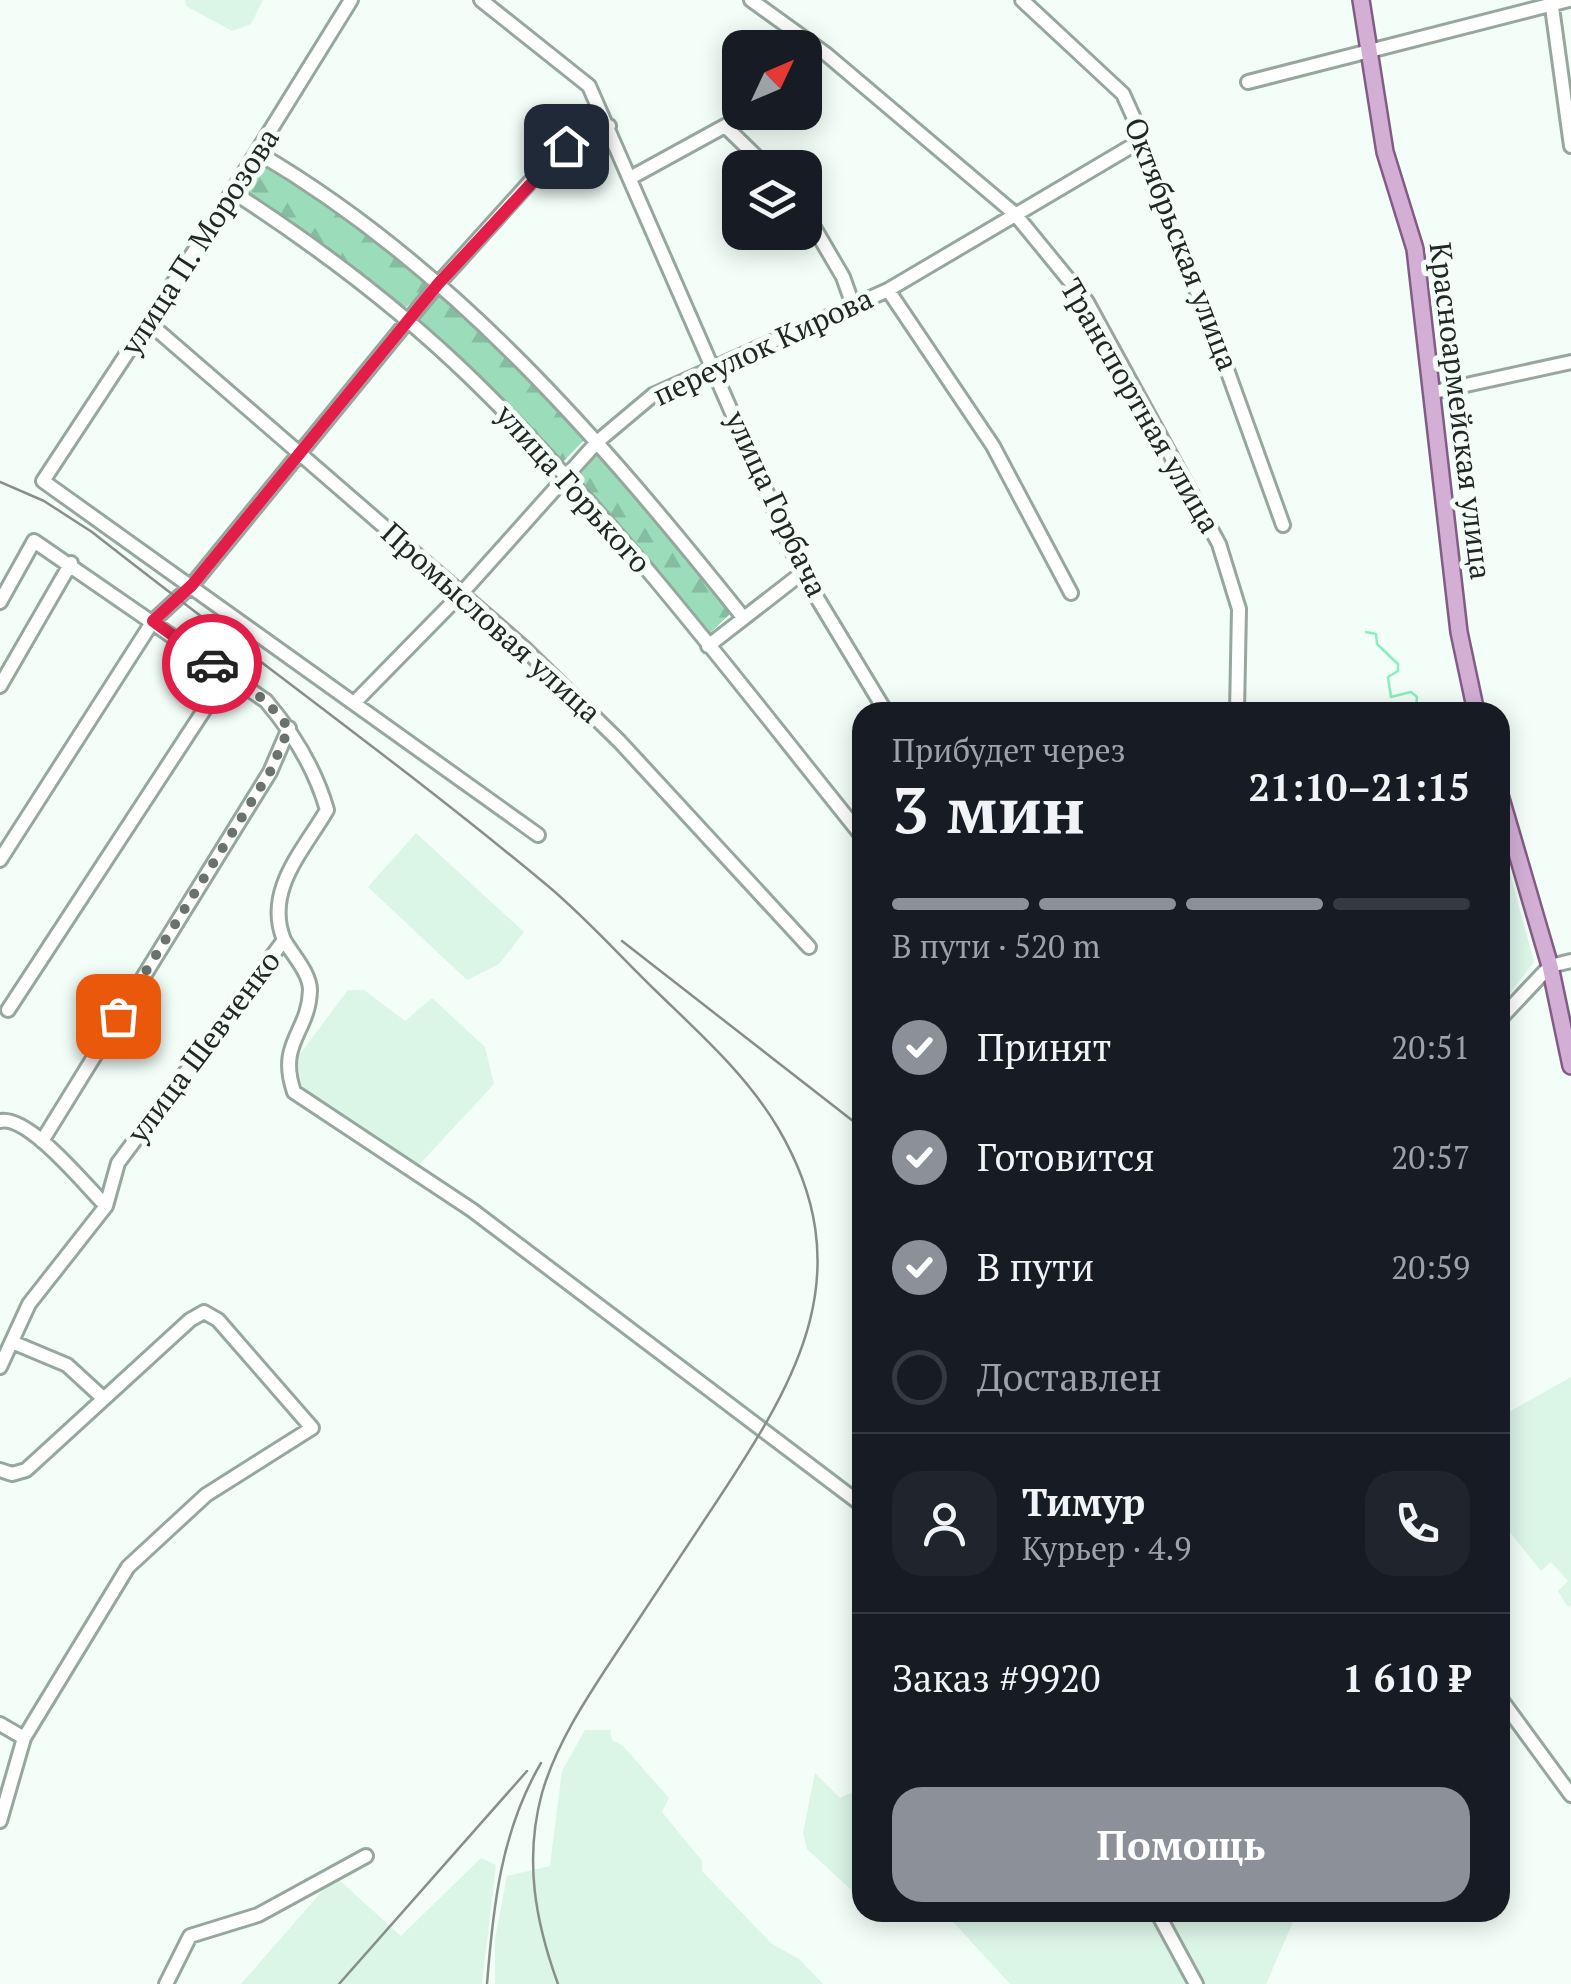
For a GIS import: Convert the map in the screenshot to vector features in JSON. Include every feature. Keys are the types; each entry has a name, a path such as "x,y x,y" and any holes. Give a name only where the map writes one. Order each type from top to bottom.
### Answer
{"main road":[{"name":"Красноармейская улица","path":"1362,0 1385,152 1415,249 1459,632 1474,702"},
{"path":"1510,829 1550,966 1571,1066"}],"street":[{"name":"улица П. Морозова","path":"192,585 43,481 149,324 352,0"},
{"name":"улица Горбача","path":"481,0 589,86 802,573 880,702"},
{"name":"Транспортная улица","path":"751,0 826,54 1015,214 1088,302 1218,544 1239,609 1237,702"},
{"name":"Октябрьская улица","path":"1022,0 1123,94 1137,125 1137,143 1240,402 1283,526"},
{"path":"1248,82 1371,53 1551,1 1569,0"},
{"path":"1551,1 1571,146"},
{"path":"0,860 153,621 192,585 438,284 566,146 609,126"},
{"path":"632,177 725,126 750,150"},
{"name":"переулок Кирова","path":"356,701 460,595 597,442 653,395 888,290 1137,143"},
{"path":"258,152 402,248 635,481 742,616"},
{"name":"улица Горького","path":"233,192 316,249 470,377 566,478 852,824"},
{"path":"822,240 853,305"},
{"path":"888,290 993,446 1071,593"},
{"name":"Промысловая улица","path":"149,324 523,647 620,742 809,947"},
{"path":"1434,392 1571,362"},
{"path":"0,602 34,542 71,563 266,701 289,728 270,772 42,1141"},
{"path":"0,686 71,563"},
{"path":"708,646 802,573"},
{"path":"192,585 538,835"},
{"path":"8,1010 227,675"},
{"name":"улица Шевченко","path":"0,1368 29,1304 106,1206 118,1164 284,940 276,921 277,897 327,810 318,780 289,728"},
{"path":"284,940 307,976 310,991 285,1066 294,1092 472,1210 852,1497"},
{"path":"1510,1008 1550,966 1571,961"},
{"path":"0,1121 22,1125 42,1141 106,1206"},
{"path":"0,1470 12,1474 26,1470 204,1312 218,1320 312,1428 206,1495 128,1567 24,1738 0,1821"},
{"path":"12,1342 67,1365 104,1399"},
{"path":"1510,1710 1565,1775 1571,1795"},
{"path":"0,1724 24,1738"},
{"path":"166,1984 190,1936 258,1915 366,1856"},
{"path":"1163,1922 1196,1984"}],"shaded area":[{"path":"185,0 263,0 251,24 232,31 186,6"},
{"path":"416,833 524,932 499,964 467,980 368,887"},
{"path":"1510,873 1534,962 1510,993"},
{"path":"348,990 364,990 405,1021 432,998 485,1047 494,1084 418,1166 303,1094 297,1058"},
{"path":"1571,1377 1568,1607 1558,1591 1568,1581 1551,1562 1541,1571 1510,1532 1510,1411"},
{"path":"585,1730 610,1730 612,1740 622,1745 669,1798 662,1812 702,1861 702,1871 772,1944 799,1959 823,1984 495,1984 495,1939 507,1876 550,1866 562,1771"},
{"path":"815,1773 840,1798 852,1793 852,1891 807,1849 803,1833"},
{"path":"481,1858 496,1865 482,1984 241,1984 324,1889 339,1880 401,1936"},
{"path":"953,1922 1293,1922 1266,1984 1010,1984"}],"green space":[{"path":"264,160 346,217 423,279 428,289 404,309 247,192 245,182"},
{"path":"443,295 586,438 561,464 418,319 434,296"},
{"path":"595,454 604,455 732,612 706,637 578,476 579,468"}],"waterway":[{"path":"1366,632 1376,634 1377,644 1398,664 1398,671 1388,677 1391,697 1411,692 1417,702"}],"railway":[{"path":"0,482 44,501 92,532 548,886 737,1072 778,1128 803,1180 815,1229 817,1276 810,1322 795,1366 748,1454 581,1708 542,1793 534,1842 535,1890 543,1937 558,1984"},
{"path":"622,941 852,1120"},
{"path":"487,1984 501,1870 517,1815 541,1763"},
{"path":"339,1984 527,1771"}],"way so far":[{"path":"118,1016 270,772 289,728 266,701 212,664"}],"route":[{"path":"212,664 153,621 192,585 438,284 566,146"}]}
